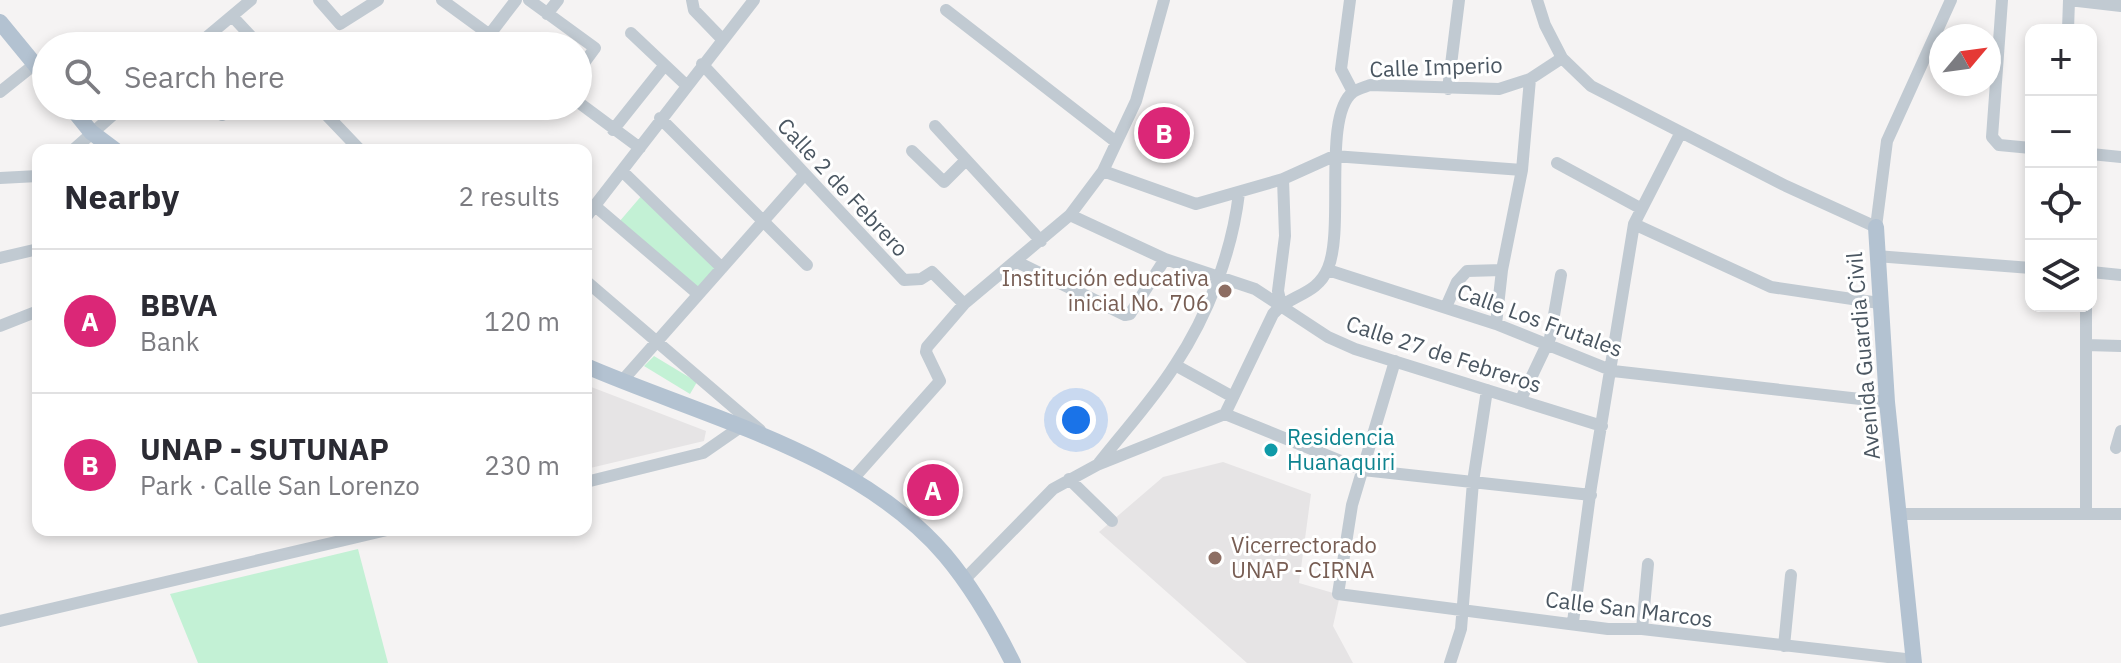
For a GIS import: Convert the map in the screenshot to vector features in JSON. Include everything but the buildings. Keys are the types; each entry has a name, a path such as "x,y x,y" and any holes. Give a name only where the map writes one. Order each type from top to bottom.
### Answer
{"main road":[{"path":"0,22 32,60"},
{"path":"81,120 107,144"},
{"name":"Avenida Guardia Civil","path":"1876,227 1887,402 1914,661"},
{"path":"592,368 774,443 852,480 922,531 964,580 1013,663"}],"street":[{"path":"213,32 251,0"},
{"path":"319,0 340,24 378,0"},
{"path":"442,0 487,32"},
{"path":"492,32 516,0"},
{"path":"529,0 572,32"},
{"path":"547,14 558,0"},
{"path":"692,0 694,10 722,39"},
{"path":"592,210 754,0"},
{"path":"852,480 940,381 926,349 964,304 1070,215 1103,171 1136,101 1164,0"},
{"path":"964,580 1032,508 1069,479 1225,414 1273,314 1281,304 1311,292 1328,270 1337,228 1334,156 1345,103 1353,92 1341,69 1350,0"},
{"path":"1448,89 1459,0"},
{"name":"Avenida Guardia Civil","path":"1537,0 1562,58 1591,86 1680,134 1876,227"},
{"path":"1876,227 1887,141 1951,0"},
{"path":"2002,0 1992,137 1999,145 2025,147"},
{"path":"2068,24 2069,0 2121,6"},
{"path":"946,10 1116,142"},
{"path":"232,16 247,32"},
{"path":"631,33 686,85"},
{"name":"Calle Imperio","path":"1353,92 1370,85 1499,89 1530,79 1562,58"},
{"name":"Calle 2 de Febrero","path":"702,64 904,280 914,281 932,272 964,304"},
{"path":"0,92 32,66"},
{"path":"613,130 664,66"},
{"path":"1496,324 1502,270 1522,170 1530,79"},
{"path":"592,113 640,148"},
{"path":"660,118 807,265"},
{"path":"79,144 106,120"},
{"path":"331,120 354,144"},
{"path":"935,126 1041,241"},
{"path":"1573,622 1634,224 1680,134"},
{"path":"912,151 944,182 966,160"},
{"path":"2097,155 2121,157"},
{"path":"1103,171 1196,204 1283,179 1334,156 1522,170"},
{"path":"1557,163 1640,208"},
{"path":"622,171 722,268"},
{"path":"622,381 804,175"},
{"path":"0,178 32,176"},
{"path":"1281,304 1278,291 1285,236 1283,179"},
{"path":"1097,465 1175,365 1219,278 1233,232 1239,193"},
{"path":"595,206 698,294"},
{"name":"Calle 27 de Febreros","path":"1070,215 1165,259 1255,289 1328,337 1602,426"},
{"path":"1634,224 1771,287 1879,303"},
{"path":"0,258 32,250"},
{"path":"1876,256 2025,268"},
{"path":"1017,262 1125,315 1130,314 1165,259"},
{"name":"Calle Los Frutales","path":"1328,270 1496,324 1613,371 1887,402"},
{"path":"1446,307 1457,282 1467,271 1502,270"},
{"path":"2097,273 2121,275"},
{"path":"1521,399 1547,344 1561,275"},
{"path":"592,286 774,443"},
{"path":"2086,312 2086,514"},
{"path":"0,326 32,313"},
{"path":"2086,345 2121,346"},
{"path":"1363,470 1395,361"},
{"path":"1175,365 1233,397"},
{"path":"1450,663 1463,610 1473,482 1487,390"},
{"path":"1225,414 1363,470 1591,495"},
{"path":"592,481 703,453 739,428"},
{"path":"2116,448 2121,431"},
{"name":"Calle San Marcos","path":"1363,470 1352,505 1336,587 1340,595 1573,622 1608,629 1642,629 1914,661"},
{"path":"1069,479 1112,521"},
{"path":"1899,514 2121,514"},
{"path":"0,621 361,536"},
{"path":"1642,629 1648,564"},
{"path":"1784,646 1791,575"}],"shaded area":[{"path":"592,387 706,431 704,441 592,468"},
{"name":"Vicerrectorado UNAP - CIRNA","path":"1223,462 1311,494 1299,583 1340,595 1333,626 1353,663 1247,663 1099,532 1163,477"}],"green space":[{"path":"1149,120 1183,128 1179,146 1143,138"},
{"path":"643,194 718,267 696,293 619,222"},
{"path":"654,356 697,382 690,394 644,366"},
{"path":"358,549 388,663 198,663 170,594"}],"place":[{"name":"UNAP - SUTUNAP","path":"1164,133"},
{"name":"Institución educativa inicial No. 706","path":"1225,291"},
{"name":"Residencia Huanaquiri","path":"1271,450"},
{"name":"BBVA","path":"933,490"},
{"name":"Vicerrectorado UNAP - CIRNA","path":"1215,558"}]}
